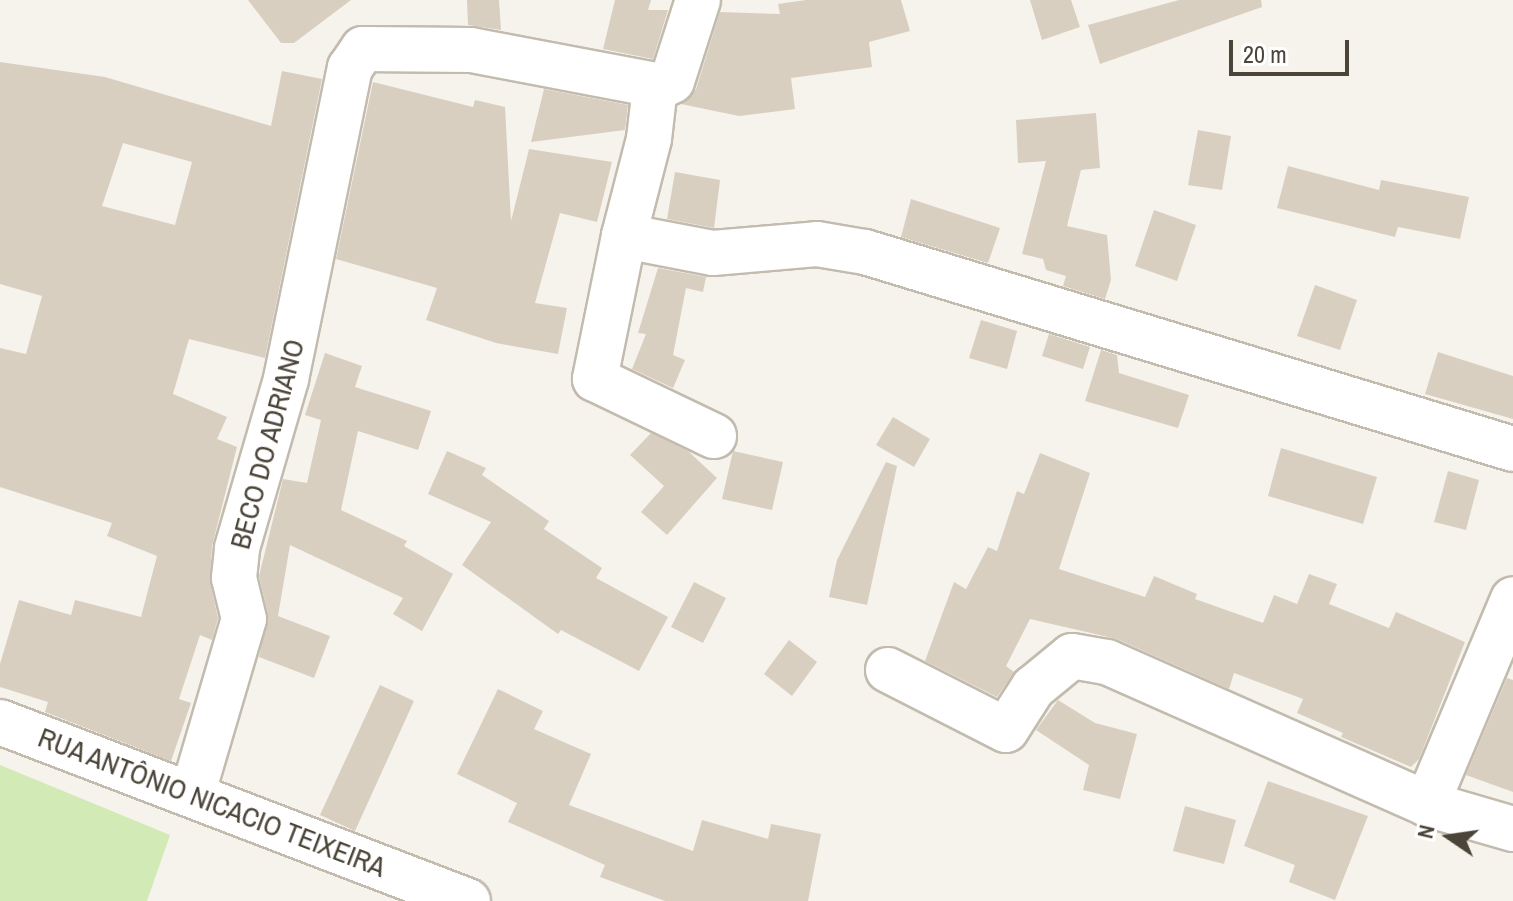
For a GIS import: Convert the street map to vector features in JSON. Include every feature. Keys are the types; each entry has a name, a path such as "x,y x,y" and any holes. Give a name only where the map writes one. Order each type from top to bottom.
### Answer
{"street":[{"path":"698,0 672,81 655,87 649,139 624,236 595,379 714,436"},
{"name":"BECO DO ADRIANO","path":"193,792 244,619 234,578 237,548 286,379 350,68 363,49 471,50 655,87"},
{"path":"624,236 713,253 817,244 865,252 1513,449"},
{"path":"1427,804 1513,599"},
{"path":"888,670 1006,730 1033,688 1072,656 1107,662 1427,804 1513,829"},
{"name":"RUA ANTÔNIO NICACIO TEIXEIRA","path":"0,722 193,792 468,901"}],"green space":[{"path":"0,765 170,835 147,901 0,901"}],"building":[{"path":"248,0 351,0 294,43 281,43"},
{"path":"467,0 499,0 501,30 468,25"},
{"path":"615,0 651,0 648,10 668,10 653,59 603,49"},
{"path":"806,0 901,0 910,31 869,42 872,67 791,78 795,109 739,116 681,104 696,89 720,12 780,14 778,4"},
{"path":"1030,0 1071,0 1080,27 1042,40"},
{"path":"1179,0 1261,0 1262,7 1100,64 1088,25"},
{"path":"0,62 105,77 271,126 282,71 322,79 265,358 189,339 173,394 227,417 217,439 237,447 212,546 210,583 218,618 212,640 200,635 179,699 191,703 171,761 45,712 48,702 0,687 0,664 19,600 71,615 75,600 141,617 157,556 107,536 112,523 0,487 0,348 26,354 42,296 0,284","holes":["123,143 192,162 175,225 102,206"]},
{"path":"373,82 473,107 475,100 505,107 511,221 529,149 612,162 597,222 560,213 535,303 567,308 558,354 496,343 426,320 437,288 336,259"},
{"path":"544,89 628,105 625,130 531,142"},
{"path":"1096,113 1100,168 1081,170 1067,226 1107,235 1111,280 1105,299 1063,286 1066,276 1046,270 1043,259 1022,254 1046,161 1018,163 1016,120"},
{"path":"1198,130 1231,136 1222,190 1188,185"},
{"path":"1288,166 1379,190 1381,180 1469,197 1460,239 1398,227 1395,237 1277,208"},
{"path":"675,172 720,180 714,228 667,219"},
{"path":"911,199 1000,228 988,263 901,237"},
{"path":"1154,210 1196,225 1177,281 1135,266"},
{"path":"658,268 706,277 703,292 686,288 673,355 685,360 673,388 632,369 646,334 638,333"},
{"path":"1315,285 1357,300 1340,350 1297,336"},
{"path":"981,320 1017,331 1007,369 969,358"},
{"path":"1049,334 1090,347 1083,369 1042,356"},
{"path":"1101,350 1117,355 1119,373 1189,395 1178,428 1085,401"},
{"path":"1438,352 1513,376 1513,419 1425,394"},
{"path":"325,353 362,366 355,387 431,411 418,450 358,431 341,510 407,541 404,546 453,574 422,631 393,614 403,598 290,545 278,616 330,636 314,678 259,657 268,614 259,576 283,479 307,483 321,420 305,415"},
{"path":"893,417 930,439 914,467 876,445"},
{"path":"651,433 688,451 717,478 667,535 641,512 664,486 630,455"},
{"path":"1281,448 1377,477 1363,524 1268,496"},
{"path":"447,451 486,468 482,475 549,521 544,529 602,568 596,578 668,617 639,671 561,630 558,634 462,565 491,522 428,494"},
{"path":"733,451 783,462 772,510 722,499"},
{"path":"1040,453 1090,473 1059,569 1145,597 1154,576 1197,594 1195,599 1263,623 1274,595 1297,604 1309,574 1337,584 1329,604 1389,628 1396,612 1465,642 1419,759 1411,767 1341,737 1343,733 1297,713 1303,699 1234,673 1229,689 1117,639 1030,619 1006,666 1014,672 997,697 925,661 954,582 966,589 988,547 997,551 1017,491 1024,494"},
{"path":"886,462 897,466 867,605 829,597 837,560"},
{"path":"1448,471 1479,480 1466,530 1434,522"},
{"path":"694,582 726,598 703,643 671,627"},
{"path":"789,640 817,662 792,696 764,674"},
{"path":"1507,678 1513,680 1513,792 1466,775"},
{"path":"380,685 414,701 355,831 320,815"},
{"path":"498,689 543,711 534,729 591,754 569,805 693,851 702,820 768,839 771,824 821,834 808,901 665,901 600,877 605,865 508,822 517,803 457,774"},
{"path":"1058,700 1095,723 1137,734 1120,799 1083,790 1089,765 1036,730"},
{"path":"1268,781 1368,816 1335,900 1289,882 1295,865 1244,846"},
{"path":"1185,806 1236,820 1224,864 1173,851"}]}
